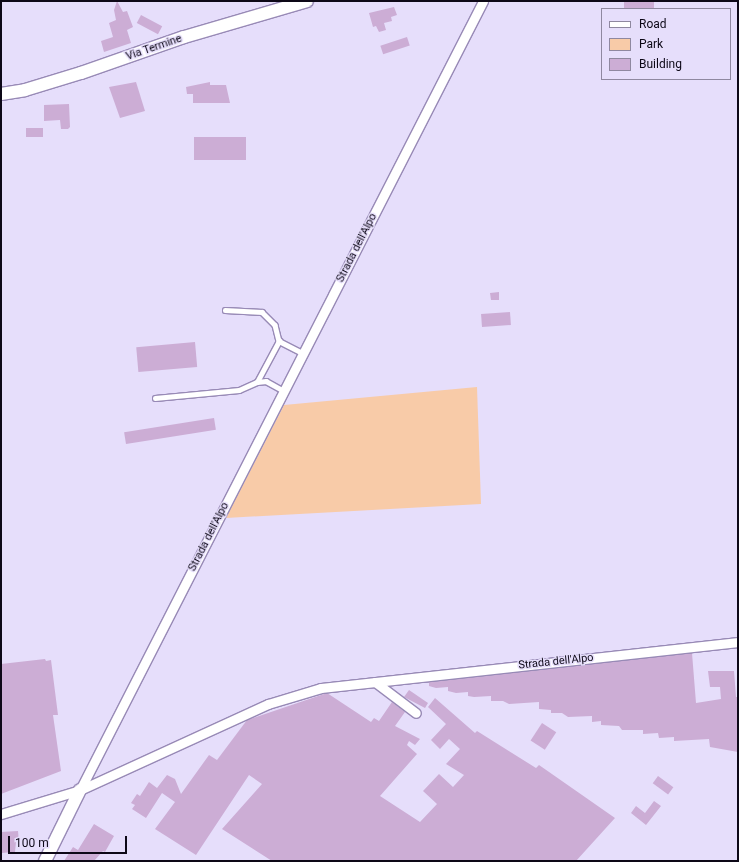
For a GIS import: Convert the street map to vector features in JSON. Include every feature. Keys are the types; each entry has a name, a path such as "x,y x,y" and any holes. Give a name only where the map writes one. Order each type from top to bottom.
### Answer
{"street":[{"name":"Via Termine","path":"1,94 25,90 81,73 184,37 307,1"},
{"name":"Strada dell'Alpo","path":"80,790 483,1"},
{"name":"Strada dell'Alpo","path":"80,790 268,704 320,688 738,642"},
{"path":"375,682 416,713"},
{"path":"1,814 80,790"},
{"path":"45,861 80,790"}],"lane":[{"path":"225,310 262,312 275,325 279,341 257,382"},
{"path":"279,341 303,353"},
{"path":"155,398 239,390 257,382 266,381 284,391"}],"green space":[{"path":"477,387 481,504 226,518 284,405"}],"building":[{"path":"117,1 123,12 127,11 133,27 127,30 131,43 104,52 101,41 113,37 109,23 116,20 114,10"},
{"path":"624,1 654,1 654,8 624,8"},
{"path":"394,7 397,15 391,17 392,21 384,23 386,30 379,32 376,26 373,27 369,13"},
{"path":"141,15 162,26 158,34 137,23"},
{"path":"407,37 410,46 383,54 380,46"},
{"path":"136,82 145,111 120,118 109,87"},
{"path":"210,82 210,85 226,85 230,103 193,103 193,94 187,94 186,87"},
{"path":"69,104 70,127 68,129 61,129 60,120 44,121 44,105"},
{"path":"26,128 43,128 43,137 26,137"},
{"path":"194,137 246,137 246,160 194,160"},
{"path":"499,292 499,300 491,300 490,293"},
{"path":"510,312 511,325 482,327 481,314"},
{"path":"195,342 197,367 138,372 136,347"},
{"path":"214,418 216,430 126,444 124,432"},
{"path":"692,653 696,703 721,699 720,687 710,687 708,671 734,671 736,697 738,697 738,752 710,747 709,739 674,741 674,737 659,738 658,733 643,734 643,730 622,730 619,726 601,725 601,721 592,722 592,716 568,717 562,713 551,713 551,710 539,709 539,702 509,704 503,701 491,701 491,696 468,696 468,692 456,693 448,691 448,687 436,688 429,686 429,683 422,683"},
{"path":"45,659 46,661 51,660 58,715 53,715 61,771 1,794 1,664"},
{"path":"409,690 428,703 425,708 404,697"},
{"path":"327,693 371,722 374,718 379,721 392,702 405,712 395,726 420,739 415,745 409,741 407,745 417,754 380,796 420,822 437,804 423,791 439,774 453,787 464,775 446,764 460,749 449,739 440,749 431,740 446,724 428,707 435,698 475,733 477,731 536,768 539,765 615,818 576,861 272,861 222,829 262,784 249,775 196,855 155,829 175,802 162,793 146,818 132,809 135,805 131,803 137,794 140,796 149,782 157,788 167,775 175,779 181,794 209,755 217,760 247,720"},
{"path":"542,723 556,732 545,750 531,741"},
{"path":"658,776 673,787 668,794 653,783"},
{"path":"654,801 661,806 646,825 631,813 636,806 645,813"},
{"path":"94,824 114,836 105,852 103,851 94,861 64,861 73,847 78,850"},
{"path":"18,831 19,842 16,842 15,852 1,853 1,832"}]}
